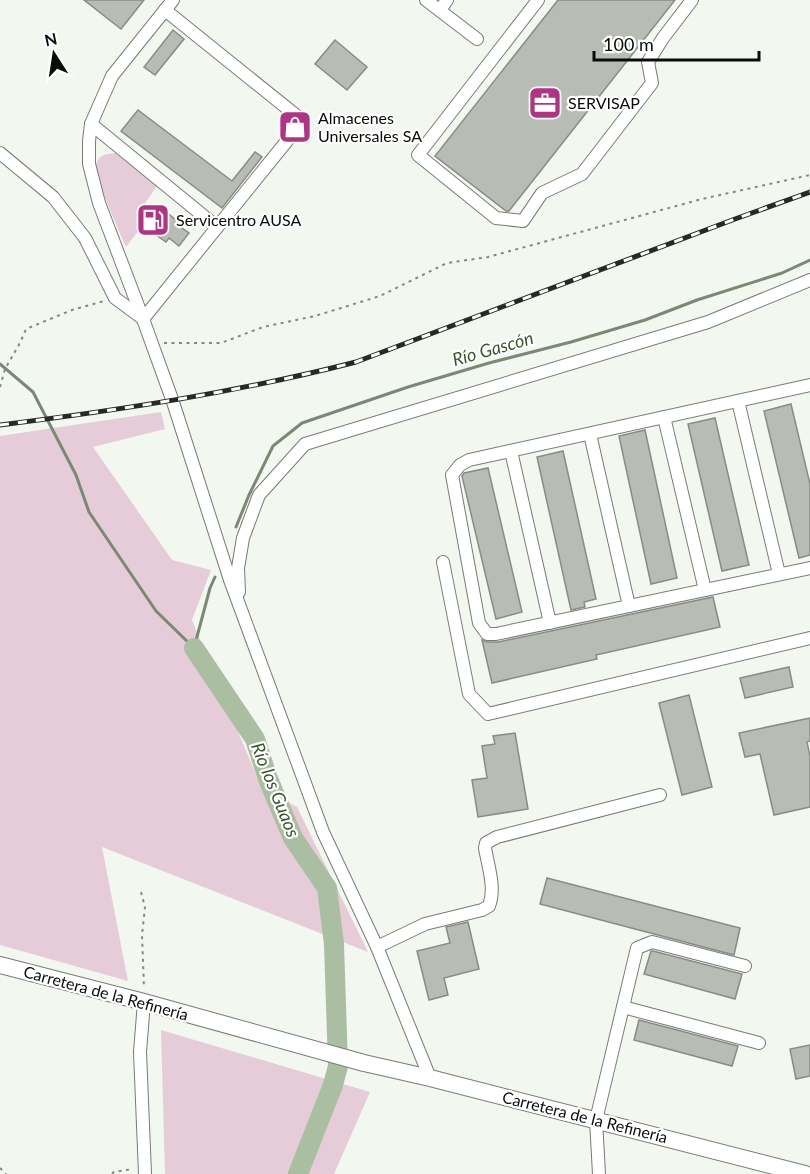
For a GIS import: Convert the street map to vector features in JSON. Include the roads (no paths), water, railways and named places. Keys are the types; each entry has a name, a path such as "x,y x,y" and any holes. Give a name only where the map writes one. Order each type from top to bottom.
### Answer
{"main road":[{"name":"Carretera de la Refinería","path":"0,965 364,1063 805,1174"}],"street":[{"path":"426,0 444,5 477,39"},
{"path":"538,0 418,155 496,218 523,221 542,193 582,174 652,83 648,62 663,38 693,0"},
{"path":"143,319 303,121 169,5 112,76 92,124 88,141 89,164 99,203 172,402 230,580 323,832 377,947 430,1078"},
{"path":"92,124 218,227"},
{"path":"0,153 54,197 85,237 115,298 143,319"},
{"path":"240,605 238,568 243,538 260,495 305,444 708,322 810,280"},
{"path":"810,385 470,460 460,465 452,475 479,623 487,634 550,623 810,568"},
{"path":"738,401 779,574"},
{"path":"664,417 705,590"},
{"path":"590,434 629,606"},
{"path":"511,451 550,623"},
{"path":"443,562 469,694 488,714 810,638"},
{"path":"377,947 425,924 482,910 489,906 492,899 491,880 485,848 486,843 497,837 660,795"},
{"path":"599,1174 596,1120 637,948 652,942 745,966"},
{"path":"144,1002 140,1052 145,1171"},
{"path":"623,1007 759,1043"}],"waterway":[{"name":"Río Gascón","path":"236,527 273,446 302,423 408,387 645,320 697,300 782,273 810,260"},
{"name":"Río los Guaos","path":"0,364 33,392 76,475 89,512 156,611 194,648 215,577"},
{"name":"Río los Guaos","path":"194,648 255,739 268,779 293,838 327,888 334,944 338,1066 333,1085 298,1174"}],"railway":[{"path":"0,425 179,399 356,362 810,192"}],"place":[{"name":"SERVISAP","path":"545,103"},
{"name":"Almacenes Universales SA","path":"295,127"},
{"name":"Servicentro AUSA","path":"153,220"}]}
